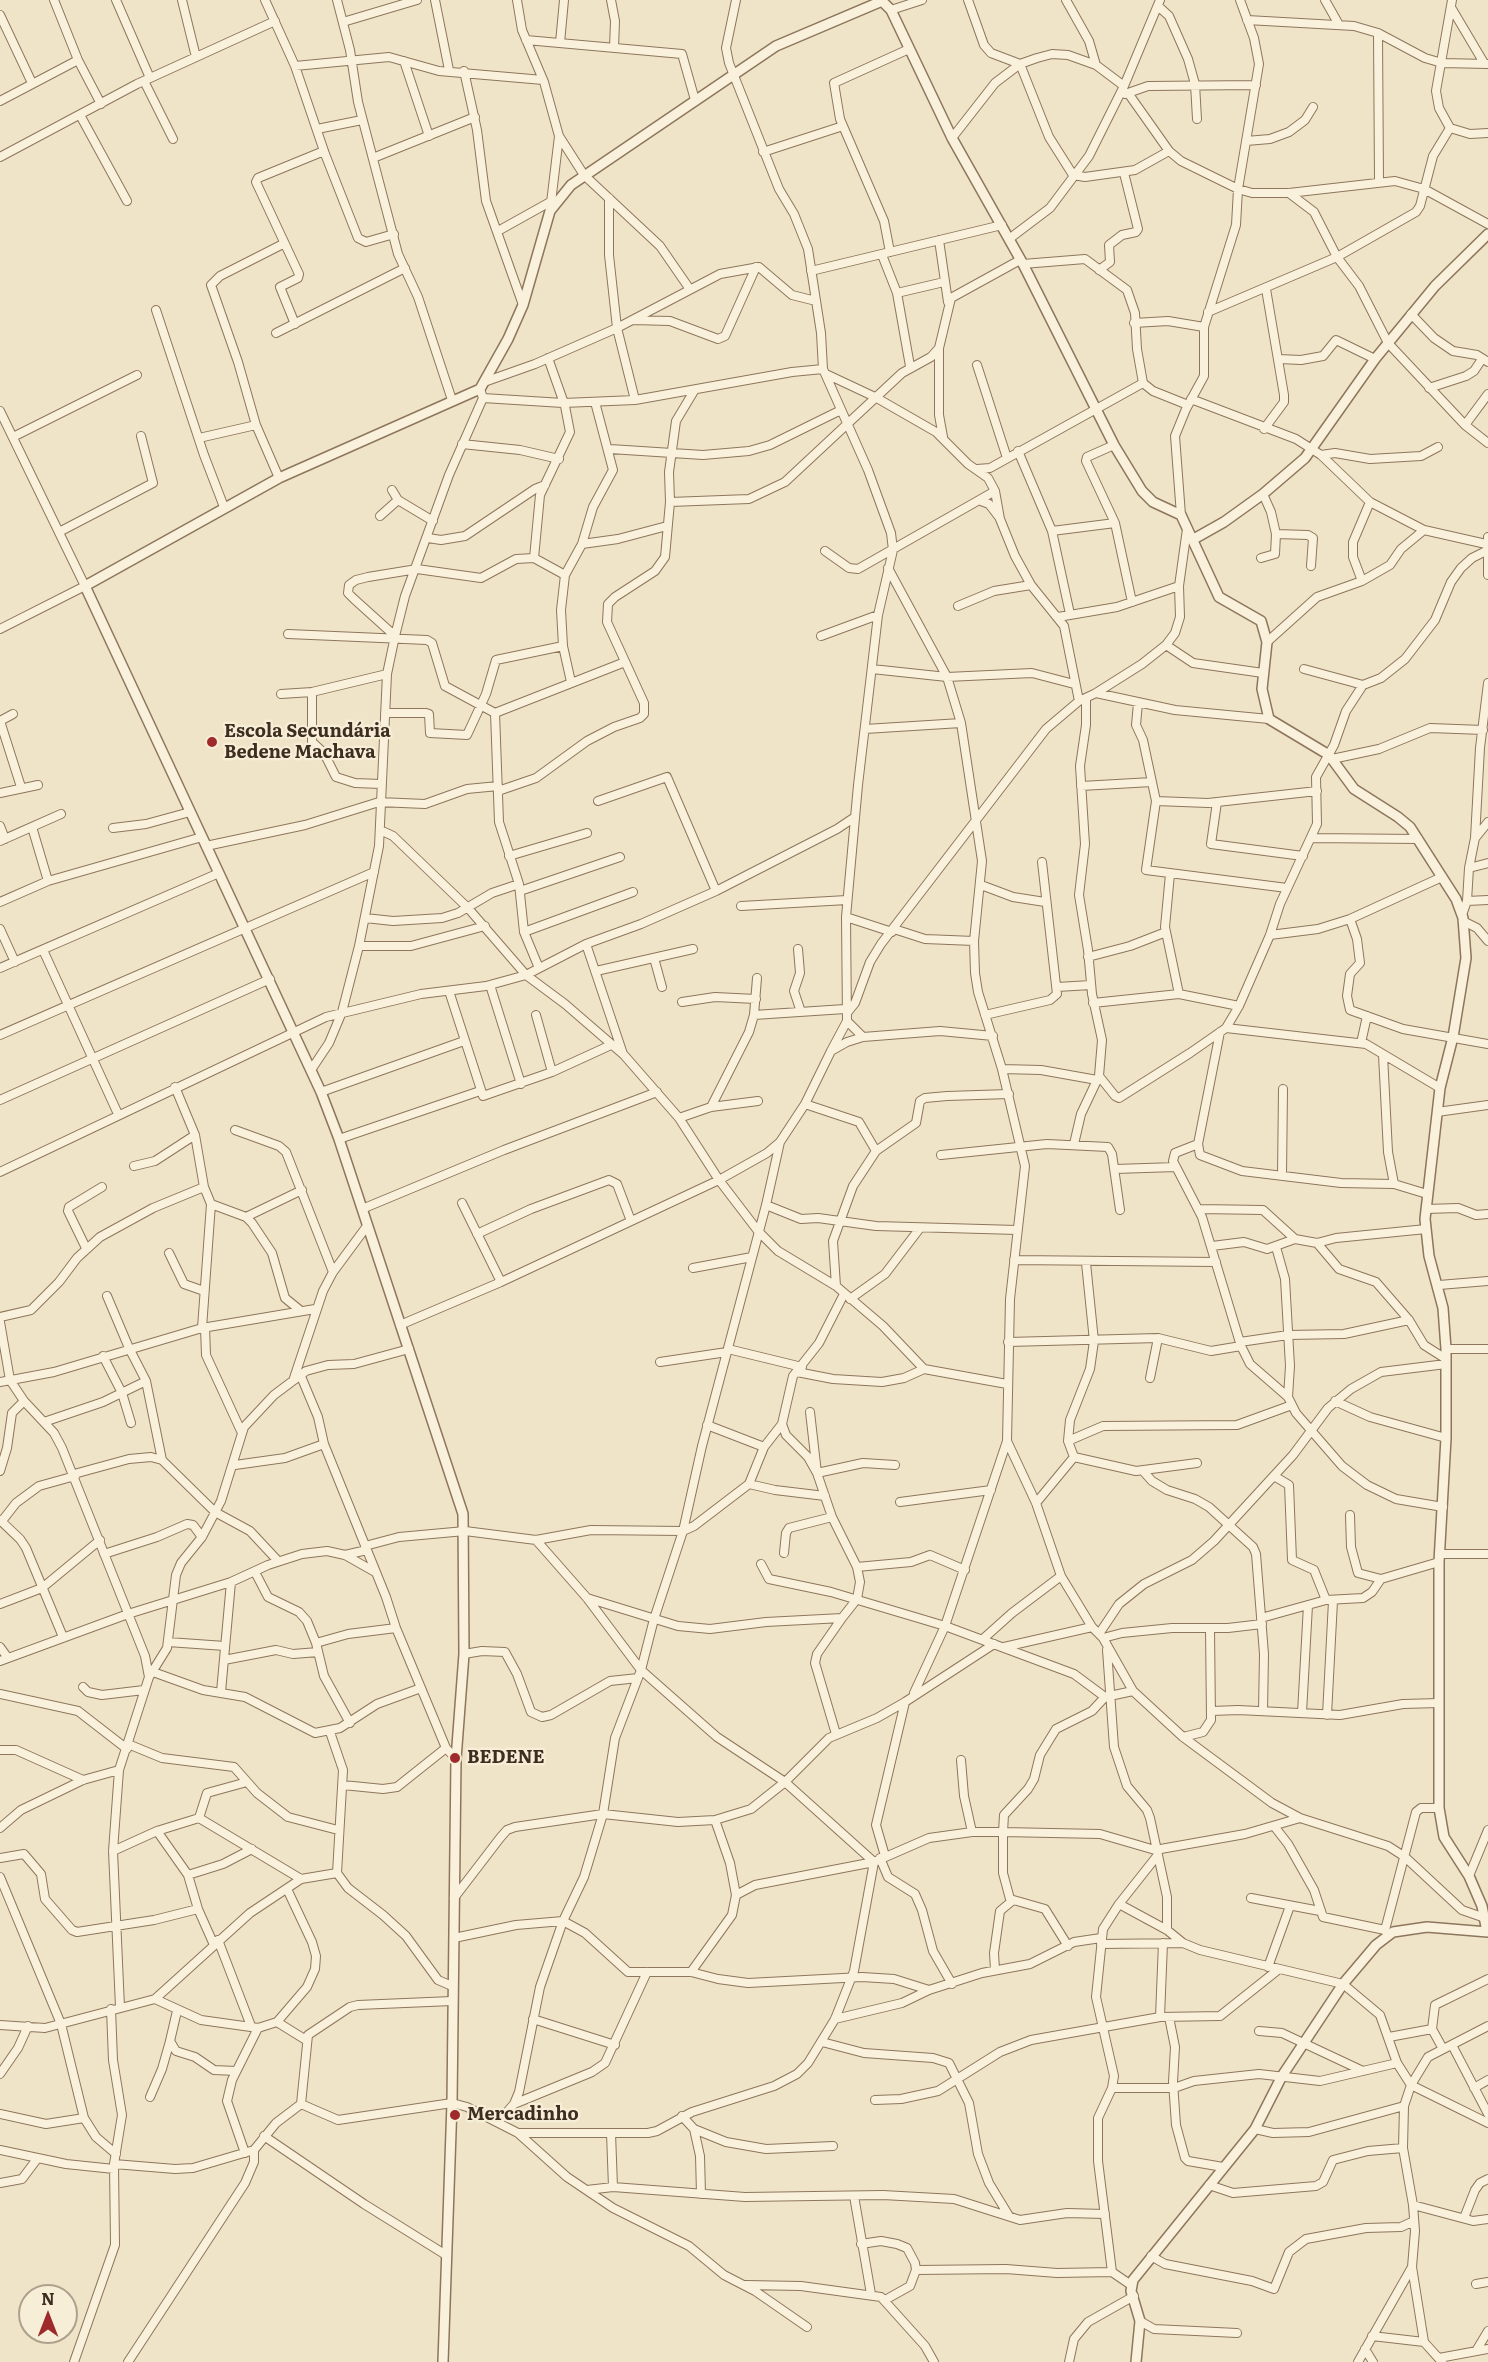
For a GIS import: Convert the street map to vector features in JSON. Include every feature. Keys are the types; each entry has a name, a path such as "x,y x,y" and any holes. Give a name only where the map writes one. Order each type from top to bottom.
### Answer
{"street":[{"path":"54,0 78,60 101,104"},
{"path":"116,0 173,139"},
{"path":"182,0 196,57"},
{"path":"265,0 295,66 324,151 361,242 394,234"},
{"path":"337,0 362,120 394,234 405,268 418,297 452,400"},
{"path":"343,22 401,2 417,0"},
{"path":"435,0 449,70"},
{"path":"517,0 525,40 543,80 559,136 584,175 660,246 689,288"},
{"path":"560,44 564,0"},
{"path":"611,0 615,21 614,48"},
{"path":"736,0 726,48 732,74 779,189 794,214 808,249 824,372 868,470 891,533 893,550 878,615 864,729 846,917 846,1014 863,1037"},
{"path":"498,231 550,206 584,175 776,46 882,0 891,10 952,138 1022,262 1114,445 1142,491 1153,502 1181,515"},
{"path":"891,10 922,0"},
{"path":"968,0 984,45 992,53 1020,64 1048,137 1073,175 1085,177 1124,173 1145,167 1169,151"},
{"path":"1066,0 1089,41 1096,65"},
{"path":"1240,0 1258,53 1256,85 1238,189 1236,225 1204,327 1204,376 1175,436 1181,515 1214,590 1226,602 1262,621 1267,642 1263,674 1263,701 1269,719"},
{"path":"1325,0 1338,23"},
{"path":"1159,3 1173,25 1188,58 1195,84 1197,120"},
{"path":"1009,239 1050,208 1089,156 1118,97 1126,89 1159,3"},
{"path":"1247,20 1338,23 1378,33 1425,58 1442,63 1486,64 1452,4"},
{"path":"1452,4 1436,91 1441,115 1450,128 1470,134 1488,133"},
{"path":"0,15 32,83"},
{"path":"0,157 147,80 275,21"},
{"path":"1378,33 1379,181"},
{"path":"525,40 683,54 695,100"},
{"path":"909,49 834,83 837,110 884,221 888,242 886,254 897,292 910,366"},
{"path":"952,138 995,83 1020,64 1060,54 1096,65 1126,89 1169,151 1188,165 1238,189 1252,193 1289,193 1379,181 1412,184 1488,224"},
{"path":"295,66 380,57 439,71 464,71 543,80"},
{"path":"0,101 78,60"},
{"path":"404,61 429,136"},
{"path":"464,71 475,117 483,184 523,305"},
{"path":"1126,89 1195,84 1256,85"},
{"path":"1246,141 1270,139 1289,132 1305,120 1313,107"},
{"path":"80,115 128,201"},
{"path":"373,158 475,117"},
{"path":"317,129 362,120"},
{"path":"763,152 843,126"},
{"path":"1208,312 1337,258 1416,212 1420,206 1433,156 1450,128"},
{"path":"311,1070 329,1043 342,1012 365,918 380,831 379,802 387,674 405,596 462,444 483,398 483,385 523,305 550,206 559,136"},
{"path":"295,324 280,287 298,278 298,274 256,180 324,151"},
{"path":"1100,270 1110,262 1109,245 1122,234 1136,232 1138,229 1124,173"},
{"path":"1289,193 1314,212 1337,258 1359,286 1388,343 1465,425 1488,443"},
{"path":"609,198 609,255 617,328 635,400"},
{"path":"811,271 1002,225"},
{"path":"1192,540 1224,522 1263,494 1311,450 1375,359 1411,314 1435,286 1488,234"},
{"path":"939,240 948,302 939,348 939,415 943,437"},
{"path":"888,242 899,250"},
{"path":"279,478 256,425 212,285 220,276 284,244"},
{"path":"948,302 957,293 1022,262 1045,264 1078,258 1090,261 1130,294 1143,382 1153,391 1296,439 1321,456 1370,502 1424,530 1487,544"},
{"path":"0,629 85,586 279,478 483,385 617,328 689,288 720,274 756,267 764,269 792,295 816,301"},
{"path":"633,320 670,321 717,339 725,336 756,267"},
{"path":"276,333 405,268"},
{"path":"897,292 944,282"},
{"path":"1264,429 1284,402 1280,359 1266,289"},
{"path":"156,310 224,507"},
{"path":"1411,314 1434,338 1453,351 1485,360 1466,376 1429,388"},
{"path":"1134,322 1168,321 1204,327"},
{"path":"1280,359 1301,360 1323,356 1336,340 1375,359"},
{"path":"670,502 749,499 761,495 791,477 874,397 910,366 931,357 939,348"},
{"path":"534,558 539,503 570,432 548,358"},
{"path":"977,364 1007,458"},
{"path":"483,398 563,403 635,400 694,391 765,376 824,372 874,397 943,437 952,449 988,478 995,491 1000,519"},
{"path":"13,437 137,375"},
{"path":"977,469 990,468 1143,382"},
{"path":"0,902 48,881 122,860 204,841 305,825 379,802 425,804 466,789 498,788 536,778 588,741 614,727 640,718 645,710 644,703 607,622 608,604 661,564 664,557 670,502 671,451 676,421 694,391"},
{"path":"1465,425 1488,394"},
{"path":"571,682 563,645 561,610 565,575 582,544 593,507 613,470 610,449 596,402"},
{"path":"610,449 671,451 703,455 749,451 770,445 841,410"},
{"path":"0,411 85,586 321,1092 339,1139 463,1514 465,1531 464,1654 456,1759 452,2103 443,2362"},
{"path":"199,438 256,425"},
{"path":"59,532 153,483 141,436"},
{"path":"462,444 520,450 559,459"},
{"path":"1114,445 1086,460 1115,523 1132,602"},
{"path":"1321,456 1335,453 1370,459 1421,456 1438,447"},
{"path":"1018,451 1052,531 1070,614"},
{"path":"988,478 990,468"},
{"path":"428,538 441,540 465,536 535,489 545,485"},
{"path":"392,489 398,500 433,521"},
{"path":"825,551 849,568 858,569 995,491"},
{"path":"1261,558 1275,554 1276,534 1271,512 1263,494"},
{"path":"380,516 398,500"},
{"path":"981,501 995,510 1015,556 1031,585 1058,617 1067,637 1074,684 1082,699 1086,725 1080,754 1085,844 1079,895 1093,1003 1102,1031 1098,1078 1081,1114 1074,1144"},
{"path":"1362,581 1353,557 1353,542 1370,502"},
{"path":"1052,531 1115,523"},
{"path":"582,544 667,526"},
{"path":"400,1325 501,1282 719,1180 767,1153 780,1142 805,1104 831,1052 846,1014 855,1003 870,962 1046,729 1082,699 1096,693 1166,645 1179,627 1179,586 1187,529"},
{"path":"1267,642 1317,597 1362,581 1395,561 1401,549 1424,530"},
{"path":"1276,534 1311,536 1313,541 1311,566"},
{"path":"1487,544 1488,575"},
{"path":"1427,1194 1394,1184 1341,1183 1232,1169 1200,1155 1198,1144 1223,1030 1239,1006 1270,935 1287,888 1311,838 1318,815 1318,772 1330,757 1346,711 1363,685 1381,678 1405,659 1436,620 1451,582 1461,568 1487,544"},
{"path":"395,636 348,593 349,585 356,580 417,569 481,578 516,559 534,558 565,575"},
{"path":"888,568 947,677 961,723 982,861 974,941 975,973 1022,1146 1025,1177 1017,1230 1008,1342 1007,1442 945,1626 912,1696"},
{"path":"958,606 994,591 1031,585"},
{"path":"1058,617 1132,602 1179,586"},
{"path":"821,636 878,615"},
{"path":"288,634 395,636 430,641 445,686 495,713"},
{"path":"385,713 426,713 429,714 430,733 466,736 481,704 496,660 563,645"},
{"path":"1166,645 1193,663 1263,674"},
{"path":"495,713 625,662"},
{"path":"872,669 947,677 1032,674 1074,684"},
{"path":"1304,669 1363,685"},
{"path":"281,694 312,692 387,674"},
{"path":"1274,1826 1288,1844 1314,1890 1320,1911 1328,1919 1387,1932 1427,1927 1487,1932 1485,1904 1444,1837 1439,1808 1439,1558 1446,1438 1446,1357 1439,1285 1429,1256 1426,1209 1440,1088 1453,1037 1466,958 1463,918 1475,838 1488,683"},
{"path":"312,692 310,710 313,746 324,753 336,777 355,783 381,784"},
{"path":"1096,693 1202,714 1269,719 1330,757 1354,789 1398,817 1418,839 1442,877 1463,918 1477,928 1488,941"},
{"path":"1138,703 1136,725 1143,740 1156,801 1146,870 1287,888"},
{"path":"495,713 499,822 520,888 524,932 539,968"},
{"path":"13,714 0,721 21,787"},
{"path":"864,729 961,723"},
{"path":"1330,757 1378,749 1430,728 1485,725"},
{"path":"598,801 667,777 716,891"},
{"path":"1081,786 1152,782"},
{"path":"0,793 38,785"},
{"path":"1156,801 1216,802 1317,791"},
{"path":"1216,802 1211,844 1303,856"},
{"path":"113,828 146,824 190,812"},
{"path":"0,826 2,840 61,814"},
{"path":"0,1172 293,1031 342,1012 490,985 526,975 586,944 641,924 716,891 837,830 855,817"},
{"path":"1475,838 1488,822"},
{"path":"32,828 48,881"},
{"path":"380,831 393,836 468,908 526,975 565,1004 624,1055 679,1118 719,1180 758,1232 778,1251 836,1286 883,1326 924,1369"},
{"path":"509,856 588,833"},
{"path":"1311,838 1418,839"},
{"path":"119,851 122,860"},
{"path":"365,918 393,921 442,918 468,908 492,893 520,888 620,857"},
{"path":"985,1015 1050,1000 1057,994 1042,862"},
{"path":"1469,868 1488,863"},
{"path":"0,1035 374,872"},
{"path":"0,968 219,873"},
{"path":"1170,874 1166,932 1179,994"},
{"path":"1270,935 1318,930 1350,919 1442,877"},
{"path":"981,885 1013,897 1045,902"},
{"path":"524,932 633,892"},
{"path":"741,906 847,900"},
{"path":"1467,901 1488,900"},
{"path":"846,917 925,939 974,941"},
{"path":"1350,919 1357,939 1360,963 1350,974 1347,1006 1350,1010 1403,1029 1488,1044"},
{"path":"359,946 411,946 485,926"},
{"path":"0,929 15,962"},
{"path":"1088,957 1130,946 1166,932"},
{"path":"586,944 624,1055"},
{"path":"596,971 693,949"},
{"path":"798,949 800,973 794,991 801,1012"},
{"path":"43,950 118,1114"},
{"path":"654,958 662,987"},
{"path":"711,1107 734,1064 754,1015 757,978"},
{"path":"0,1101 270,979"},
{"path":"490,985 521,1084"},
{"path":"1057,987 1091,986"},
{"path":"449,991 483,1096 552,1072 611,1045"},
{"path":"1093,1003 1179,994 1239,1006"},
{"path":"682,1002 715,997 756,999"},
{"path":"754,1015 801,1012 846,1014"},
{"path":"536,1015 552,1072"},
{"path":"1361,1043 1367,1016"},
{"path":"1002,1069 1041,1070 1098,1078 1119,1098 1223,1030 1361,1043 1440,1088"},
{"path":"831,1052 847,1042 863,1037 940,1031 993,1036"},
{"path":"321,1092 464,1041"},
{"path":"1383,1055 1388,1152 1394,1184"},
{"path":"175,1087 195,1136 204,1187 211,1204 204,1291 206,1355 241,1431"},
{"path":"1282,1176 1283,1089"},
{"path":"339,1139 480,1090"},
{"path":"362,1209 504,1150 657,1092"},
{"path":"836,1286 833,1241 853,1186 876,1151 916,1123 922,1099 1009,1094"},
{"path":"679,1118 711,1107 758,1101"},
{"path":"805,1104 859,1122 876,1151"},
{"path":"1437,1112 1488,1105"},
{"path":"235,1130 283,1149 302,1190 333,1272"},
{"path":"134,1166 155,1161 195,1136"},
{"path":"499,2121 514,2104 524,2072 540,1987 564,1921 584,1877 603,1814 615,1738 640,1674 654,1619 682,1531 707,1425 766,1205 780,1142"},
{"path":"941,1155 1022,1146 1074,1144 1108,1147 1112,1150 1120,1210"},
{"path":"1198,1144 1173,1155 1176,1167 1199,1209 1241,1344 1250,1364 1288,1397 1311,1431 1342,1466 1367,1485 1396,1499 1443,1507"},
{"path":"1115,1169 1176,1167"},
{"path":"477,1234 531,1209 609,1180 617,1184 631,1221"},
{"path":"86,1248 68,1210 73,1203 102,1187"},
{"path":"0,1317 31,1310 59,1282 86,1248 144,1213 204,1187"},
{"path":"246,1217 302,1190"},
{"path":"462,1203 501,1282"},
{"path":"211,1204 246,1217 272,1253 285,1298 301,1311"},
{"path":"766,1205 791,1217 841,1222 920,1228 1017,1230"},
{"path":"1426,1209 1458,1208 1476,1215 1488,1214"},
{"path":"1199,1209 1263,1210 1295,1239 1317,1243 1336,1238 1426,1229"},
{"path":"367,1226 333,1272 315,1309 297,1376 318,1416 324,1444 396,1628 446,1748 456,1759"},
{"path":"836,1734 815,1663 817,1654 857,1599 860,1591 857,1567 832,1517 817,1473 808,1458 786,1435 782,1424 788,1385 819,1343 847,1296 885,1274 920,1228"},
{"path":"1212,1246 1244,1242 1263,1249 1276,1247 1295,1239"},
{"path":"1317,1243 1339,1269 1376,1282 1409,1320 1424,1345 1446,1357"},
{"path":"1276,1247 1285,1279 1290,1366 1288,1397"},
{"path":"169,1253 184,1284 204,1291"},
{"path":"693,1268 752,1257"},
{"path":"1014,1260 1086,1263 1216,1262"},
{"path":"1074,1457 1068,1441 1072,1408 1090,1369 1094,1341 1086,1263"},
{"path":"1439,1285 1488,1281"},
{"path":"107,1296 146,1381 162,1460"},
{"path":"0,1382 54,1372 204,1327 315,1309"},
{"path":"1008,1342 1158,1338 1211,1351 1288,1335 1344,1334 1409,1320"},
{"path":"0,1322 10,1380 24,1401 56,1436 100,1540 151,1674"},
{"path":"1150,1378 1158,1338"},
{"path":"120,2007 113,1851 119,1770 144,1690 168,1642 176,1575 181,1563 202,1537 215,1512 235,1465 241,1431 274,1395 297,1376 318,1366 354,1364 409,1349"},
{"path":"1101,1636 1119,1604 1144,1584 1197,1556 1228,1525 1274,1476 1335,1401 1366,1379 1381,1372 1488,1349"},
{"path":"660,1362 728,1351 833,1379 882,1382 904,1378 924,1369 1007,1384"},
{"path":"103,1356 122,1393 131,1423"},
{"path":"44,1422 122,1393 146,1381"},
{"path":"0,1471 7,1448 12,1413 24,1401"},
{"path":"1335,1401 1370,1417 1446,1438"},
{"path":"1068,1441 1104,1426 1237,1425 1292,1405"},
{"path":"810,1412 817,1473"},
{"path":"345,1555 399,1537 465,1531 536,1540 615,1529 682,1531 694,1526 749,1484 764,1447 782,1424"},
{"path":"707,1425 764,1447"},
{"path":"1007,1442 1036,1503 1061,1576 1092,1627 1101,1636 1133,1691 1183,1737 1272,1803 1300,1818 1388,1846 1405,1857 1462,1910 1485,1918"},
{"path":"235,1465 285,1458 324,1444"},
{"path":"63,1637 20,1539 1,1520 16,1503 39,1486 129,1459 151,1457 162,1460 215,1512 250,1531 278,1561"},
{"path":"1074,1457 1144,1472 1197,1463"},
{"path":"1036,1503 1074,1457"},
{"path":"817,1473 863,1463 895,1465"},
{"path":"1144,1472 1152,1481 1167,1490 1195,1499 1209,1507 1253,1546 1256,1554 1262,1621 1263,1711"},
{"path":"1274,1476 1289,1485 1292,1560 1314,1570 1330,1600 1327,1715"},
{"path":"749,1484 775,1490 825,1496"},
{"path":"900,1502 991,1490"},
{"path":"1350,1515 1351,1547 1358,1573 1381,1579"},
{"path":"784,1553 786,1533 789,1528 832,1517"},
{"path":"104,1554 157,1537 187,1524 193,1525 202,1537"},
{"path":"0,1605 42,1588 100,1540"},
{"path":"536,1540 587,1598 640,1674 717,1737 785,1782 880,1859"},
{"path":"0,1661 128,1614 231,1582 278,1561 315,1551 345,1555 375,1572"},
{"path":"1101,1636 1172,1628 1210,1628 1262,1621 1308,1605 1368,1596 1381,1579 1439,1558 1488,1554"},
{"path":"857,1567 911,1562 930,1555 965,1570"},
{"path":"761,1564 769,1579 857,1599 983,1639 1074,1674 1108,1697"},
{"path":"255,1572 268,1597 303,1614 317,1648 324,1676 350,1723"},
{"path":"983,1639 1012,1612 1061,1576"},
{"path":"221,1692 231,1582"},
{"path":"587,1598 678,1626 710,1629 766,1622 842,1618"},
{"path":"1302,1713 1308,1605"},
{"path":"454,1898 507,1830 603,1814 678,1822 715,1820 751,1809 785,1782 820,1746 836,1734 857,1727 905,1702 998,1645 1092,1627"},
{"path":"224,1660 276,1650 293,1654 317,1648 348,1634 396,1628"},
{"path":"1183,1737 1203,1732 1209,1726 1212,1711 1210,1628"},
{"path":"168,1642 225,1646"},
{"path":"0,1647 8,1658"},
{"path":"1107,1648 1108,1697 1114,1747 1127,1786 1148,1810 1167,1897 1167,1930"},
{"path":"464,1654 482,1651 505,1652 517,1674 531,1712 542,1717 551,1716 610,1681 640,1674"},
{"path":"151,1674 203,1690 245,1697 315,1733 330,1732 350,1723 377,1704 421,1688"},
{"path":"83,1687 88,1692 102,1695 144,1690"},
{"path":"1012,1901 1003,1873 1004,1815 1034,1779 1038,1760 1056,1729 1092,1710 1108,1697 1133,1691"},
{"path":"0,1694 78,1711 128,1747 162,1758 230,1765 238,1770 256,1793 288,1817 338,1830"},
{"path":"905,1702 876,1825 880,1859 888,1877 915,1894 922,1910 933,1951 952,1984"},
{"path":"1212,1711 1327,1715 1403,1704 1439,1703"},
{"path":"330,1732 340,1756 343,1785 338,1830 337,1873 348,1888 384,1915 406,1936 438,1980 452,1986"},
{"path":"343,1785 384,1789 397,1787 446,1748"},
{"path":"0,1750 16,1749 83,1780"},
{"path":"961,1760 964,1796 972,1832"},
{"path":"0,1828 21,1810 83,1780 119,1770"},
{"path":"199,1818 207,1793 247,1782"},
{"path":"1131,2285 1151,2256 1255,2130 1282,2076 1303,2042 1343,1984 1387,1932 1418,1808 1439,1808"},
{"path":"113,1851 157,1831 199,1818 301,1879"},
{"path":"736,1895 755,1885 880,1859 929,1838 972,1832 1100,1834 1156,1853 1245,1834 1300,1818"},
{"path":"691,1972 732,1915 736,1895 730,1863 715,1820"},
{"path":"1469,1876 1488,1830"},
{"path":"157,1831 188,1875 198,1909 255,2027 236,2071 227,2101 245,2153"},
{"path":"188,1875 223,1864 252,1848"},
{"path":"1113,2272 1096,2140 1098,2118 1112,2088 1113,2064 1096,1997 1101,1941 1104,1929 1119,1904 1156,1853"},
{"path":"0,1858 24,1854 41,1874 45,1899 72,1930 84,1932 117,1924 154,1920 198,1909"},
{"path":"518,2133 563,2131 638,2134 657,2131 682,2116 774,2086 797,2074 808,2063 835,2019 850,1977 880,1859"},
{"path":"0,2025 45,2028 155,1999 250,1913 301,1879 337,1873"},
{"path":"0,1877 61,2024 84,2118 96,2137 116,2154"},
{"path":"155,1999 201,2020 255,2027 277,2022 307,1987 315,1969 316,1956 312,1942 287,1888"},
{"path":"1251,1898 1320,1911"},
{"path":"1012,1901 1045,1908 1068,1946"},
{"path":"995,1970 994,1953 1000,1911 1012,1901"},
{"path":"1119,1904 1167,1930 1183,1943"},
{"path":"1268,1966 1290,1906"},
{"path":"454,1938 525,1923 564,1921 585,1933 625,1970 691,1972 748,1983 850,1977 894,1979 929,1990"},
{"path":"835,2019 902,2003 929,1990 995,1970 1030,1964 1085,1939 1183,1943 1343,1984 1376,2009 1389,2037 1397,2063 1410,2085 1488,2123"},
{"path":"1163,1943 1165,2017 1175,2047 1176,2125 1185,2158 1188,2161 1223,2167"},
{"path":"875,2100 901,2099 939,2091 1010,2046 1103,2026 1165,2017 1220,2016 1279,1969"},
{"path":"514,2104 592,2072 605,2063 647,1972"},
{"path":"1443,2049 1432,2029 1433,2011 1438,2002 1488,1978"},
{"path":"128,2362 245,2183 254,2162 254,2150 264,2136 301,2104 305,2087 306,2040 314,2030 358,2005 452,2001"},
{"path":"74,2362 115,2245 114,2166 122,2115 113,2060 111,2009"},
{"path":"150,2097 162,2069 177,2011"},
{"path":"533,2019 615,2045"},
{"path":"277,2022 306,2040"},
{"path":"0,2074 18,2048 28,2026"},
{"path":"1488,2026 1443,2049 1422,2064 1410,2085 1404,2106 1403,2148 1413,2205 1412,2267 1424,2342 1440,2360 1488,2349"},
{"path":"1389,2037 1432,2029"},
{"path":"1260,2031 1282,2033 1363,2071"},
{"path":"170,2041 176,2051 195,2057 209,2068 236,2071"},
{"path":"822,2042 864,2053 933,2058 949,2063 969,2103 978,2154 999,2204 1009,2216"},
{"path":"1452,2045 1488,2114"},
{"path":"1112,2088 1174,2088 1194,2081 1259,2074 1320,2081 1397,2063"},
{"path":"1474,2088 1488,2080"},
{"path":"301,2104 338,2120 452,2103 499,2121 518,2133 561,2172 587,2190 638,2223 688,2246 724,2276 755,2291 807,2327"},
{"path":"1255,2130 1273,2133 1309,2132 1404,2106"},
{"path":"0,2115 46,2124 63,2124 84,2118"},
{"path":"682,2116 694,2130 700,2156 701,2194"},
{"path":"694,2130 726,2142 766,2149 833,2146"},
{"path":"611,2133 613,2187"},
{"path":"264,2136 364,2204 446,2255"},
{"path":"1209,2185 1233,2193 1316,2186 1323,2182 1333,2160 1368,2151 1403,2148"},
{"path":"0,2150 37,2159 175,2169 193,2168 254,2150"},
{"path":"0,2183 22,2179 37,2159"},
{"path":"1464,2218 1475,2190 1480,2183 1488,2179"},
{"path":"587,2190 613,2187 745,2197 854,2196 954,2199 1020,2220 1067,2213 1105,2214"},
{"path":"854,2196 871,2294"},
{"path":"1413,2205 1473,2221 1488,2219"},
{"path":"1151,2256 1172,2266 1252,2281 1274,2289 1289,2252 1306,2239 1366,2228 1401,2227 1414,2221"},
{"path":"861,2244 881,2241 907,2248 916,2270 910,2286 885,2300"},
{"path":"1358,2362 1412,2267"},
{"path":"916,2270 1006,2269 1057,2273 1113,2272 1131,2285 1134,2296 1140,2321 1136,2362"},
{"path":"1476,2284 1488,2282"},
{"path":"741,2285 801,2286 871,2294 885,2300 926,2346 934,2362"},
{"path":"1069,2362 1074,2339 1088,2322 1134,2296"},
{"path":"1140,2321 1154,2329 1237,2333"},
{"path":"1476,2351 1488,2331"},
{"path":"1372,2336 1424,2342"},
{"path":"1365,2349 1373,2362"}],"place":[{"name":"Escola Secundária Bedene Machava","path":"212,742"},
{"name":"BEDENE","path":"455,1758"},
{"name":"Mercadinho","path":"455,2115"}]}
